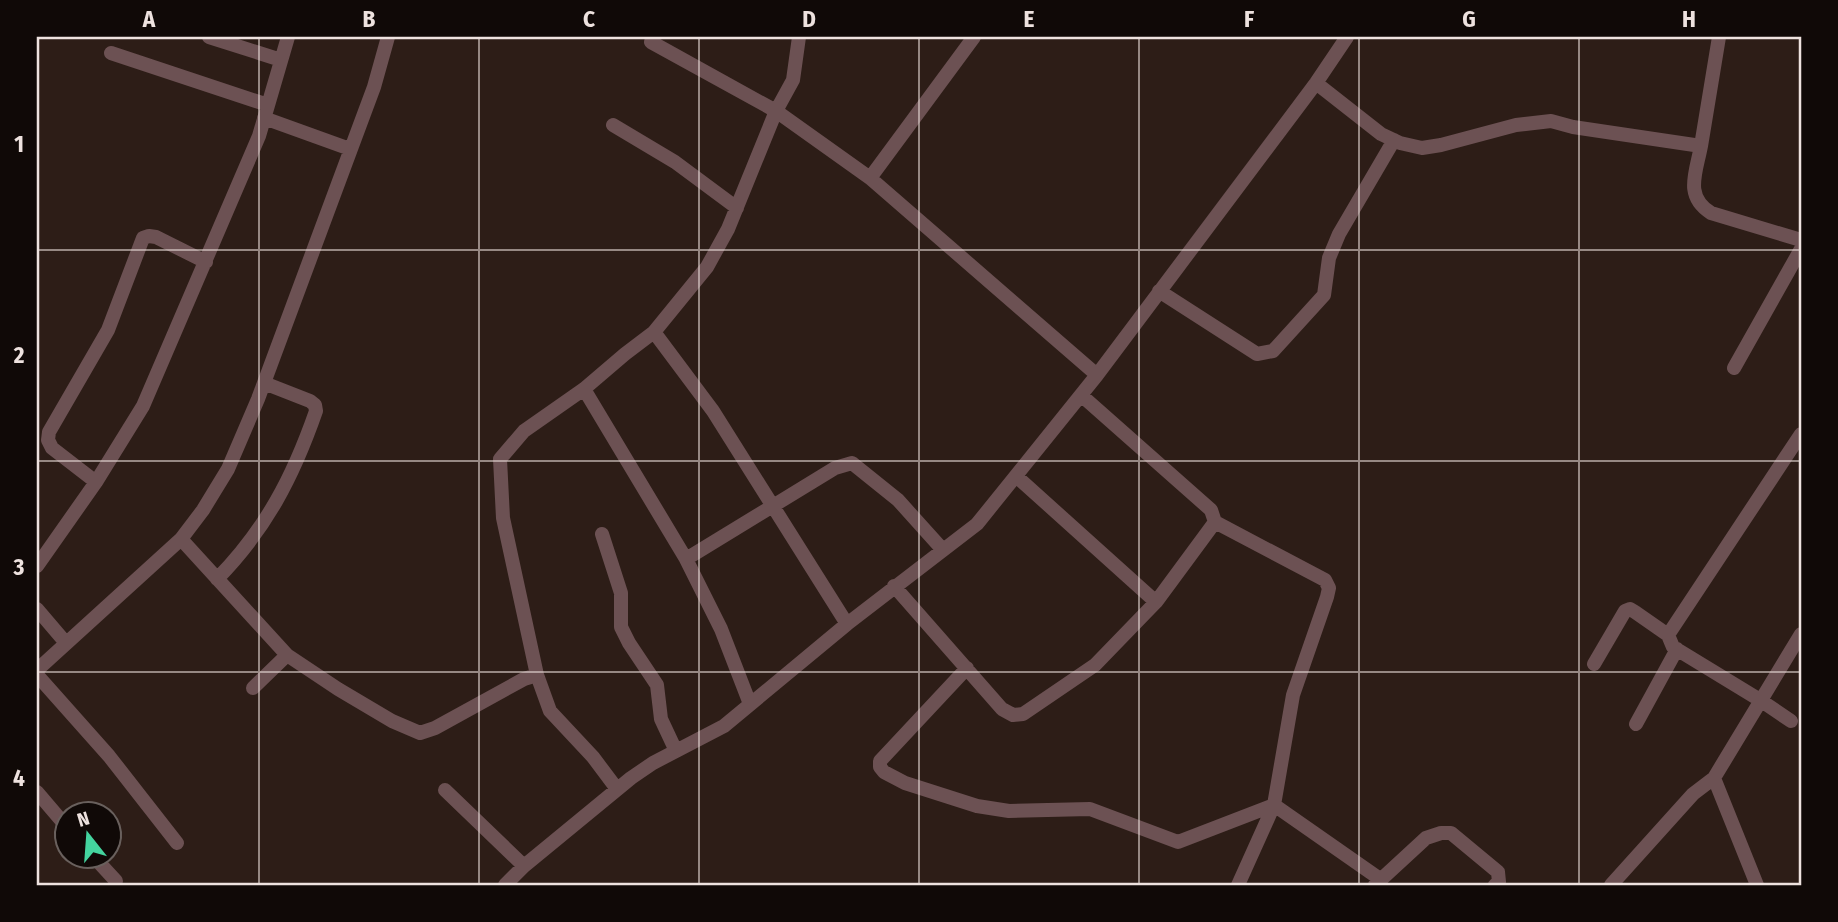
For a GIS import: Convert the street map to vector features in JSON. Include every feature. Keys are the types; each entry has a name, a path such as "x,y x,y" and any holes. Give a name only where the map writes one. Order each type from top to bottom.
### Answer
{"street":[{"path":"209,37 281,60"},
{"path":"37,566 96,482 143,406 245,170 288,37"},
{"path":"37,670 181,539 228,469 264,383 374,87 388,37"},
{"path":"617,789 593,757 550,711 537,675 503,518 500,459 524,431 584,389 653,332 707,267 728,229 776,111 793,80 799,37"},
{"path":"870,178 974,37"},
{"path":"505,885 617,789 653,763 724,726 894,586 977,524 1097,375 1316,83 1347,37"},
{"path":"1719,37 1694,187 1695,198 1701,207 1711,213 1801,240"},
{"path":"651,42 776,111 870,178 1097,375"},
{"path":"111,53 266,111 351,149"},
{"path":"1316,83 1381,134 1422,148 1516,125 1550,121 1573,127 1701,146"},
{"path":"613,125 675,162 737,208"},
{"path":"1159,291 1257,354 1273,351 1325,295 1329,258 1339,234 1395,140"},
{"path":"96,482 52,448 48,440 49,432 108,330 143,238 156,237 206,262"},
{"path":"1734,368 1801,249"},
{"path":"653,332 713,411 847,624"},
{"path":"218,579 249,545 274,508 316,411 310,401 264,383"},
{"path":"584,389 686,559 721,629 750,704"},
{"path":"1081,395 1211,510 1215,522 1325,580 1329,587 1293,695 1274,805 1238,885"},
{"path":"1668,635 1801,434"},
{"path":"686,559 774,508 835,468 852,463 898,500 943,550"},
{"path":"1016,476 1156,602"},
{"path":"894,586 1002,709 1013,715 1023,714 1095,665 1156,602 1215,522"},
{"path":"603,534 621,593 621,627 659,690 661,719 676,751"},
{"path":"181,539 287,655 392,721 420,733 435,728 524,679 537,675"},
{"path":"37,609 66,643"},
{"path":"1594,664 1625,611 1630,609 1668,635 1671,644 1677,649 1791,721"},
{"path":"1611,885 1693,794 1714,778 1801,634"},
{"path":"1636,724 1677,649"},
{"path":"253,688 287,655"},
{"path":"967,668 880,761 884,772 905,783 977,806 1009,811 1090,809 1178,842 1274,805"},
{"path":"37,675 108,755 177,843"},
{"path":"1714,778 1758,885"},
{"path":"445,790 524,866"},
{"path":"37,792 52,809"},
{"path":"1274,805 1377,882 1426,838 1451,833 1498,872 1499,882 1495,885"},
{"path":"106,870 116,881"}]}
